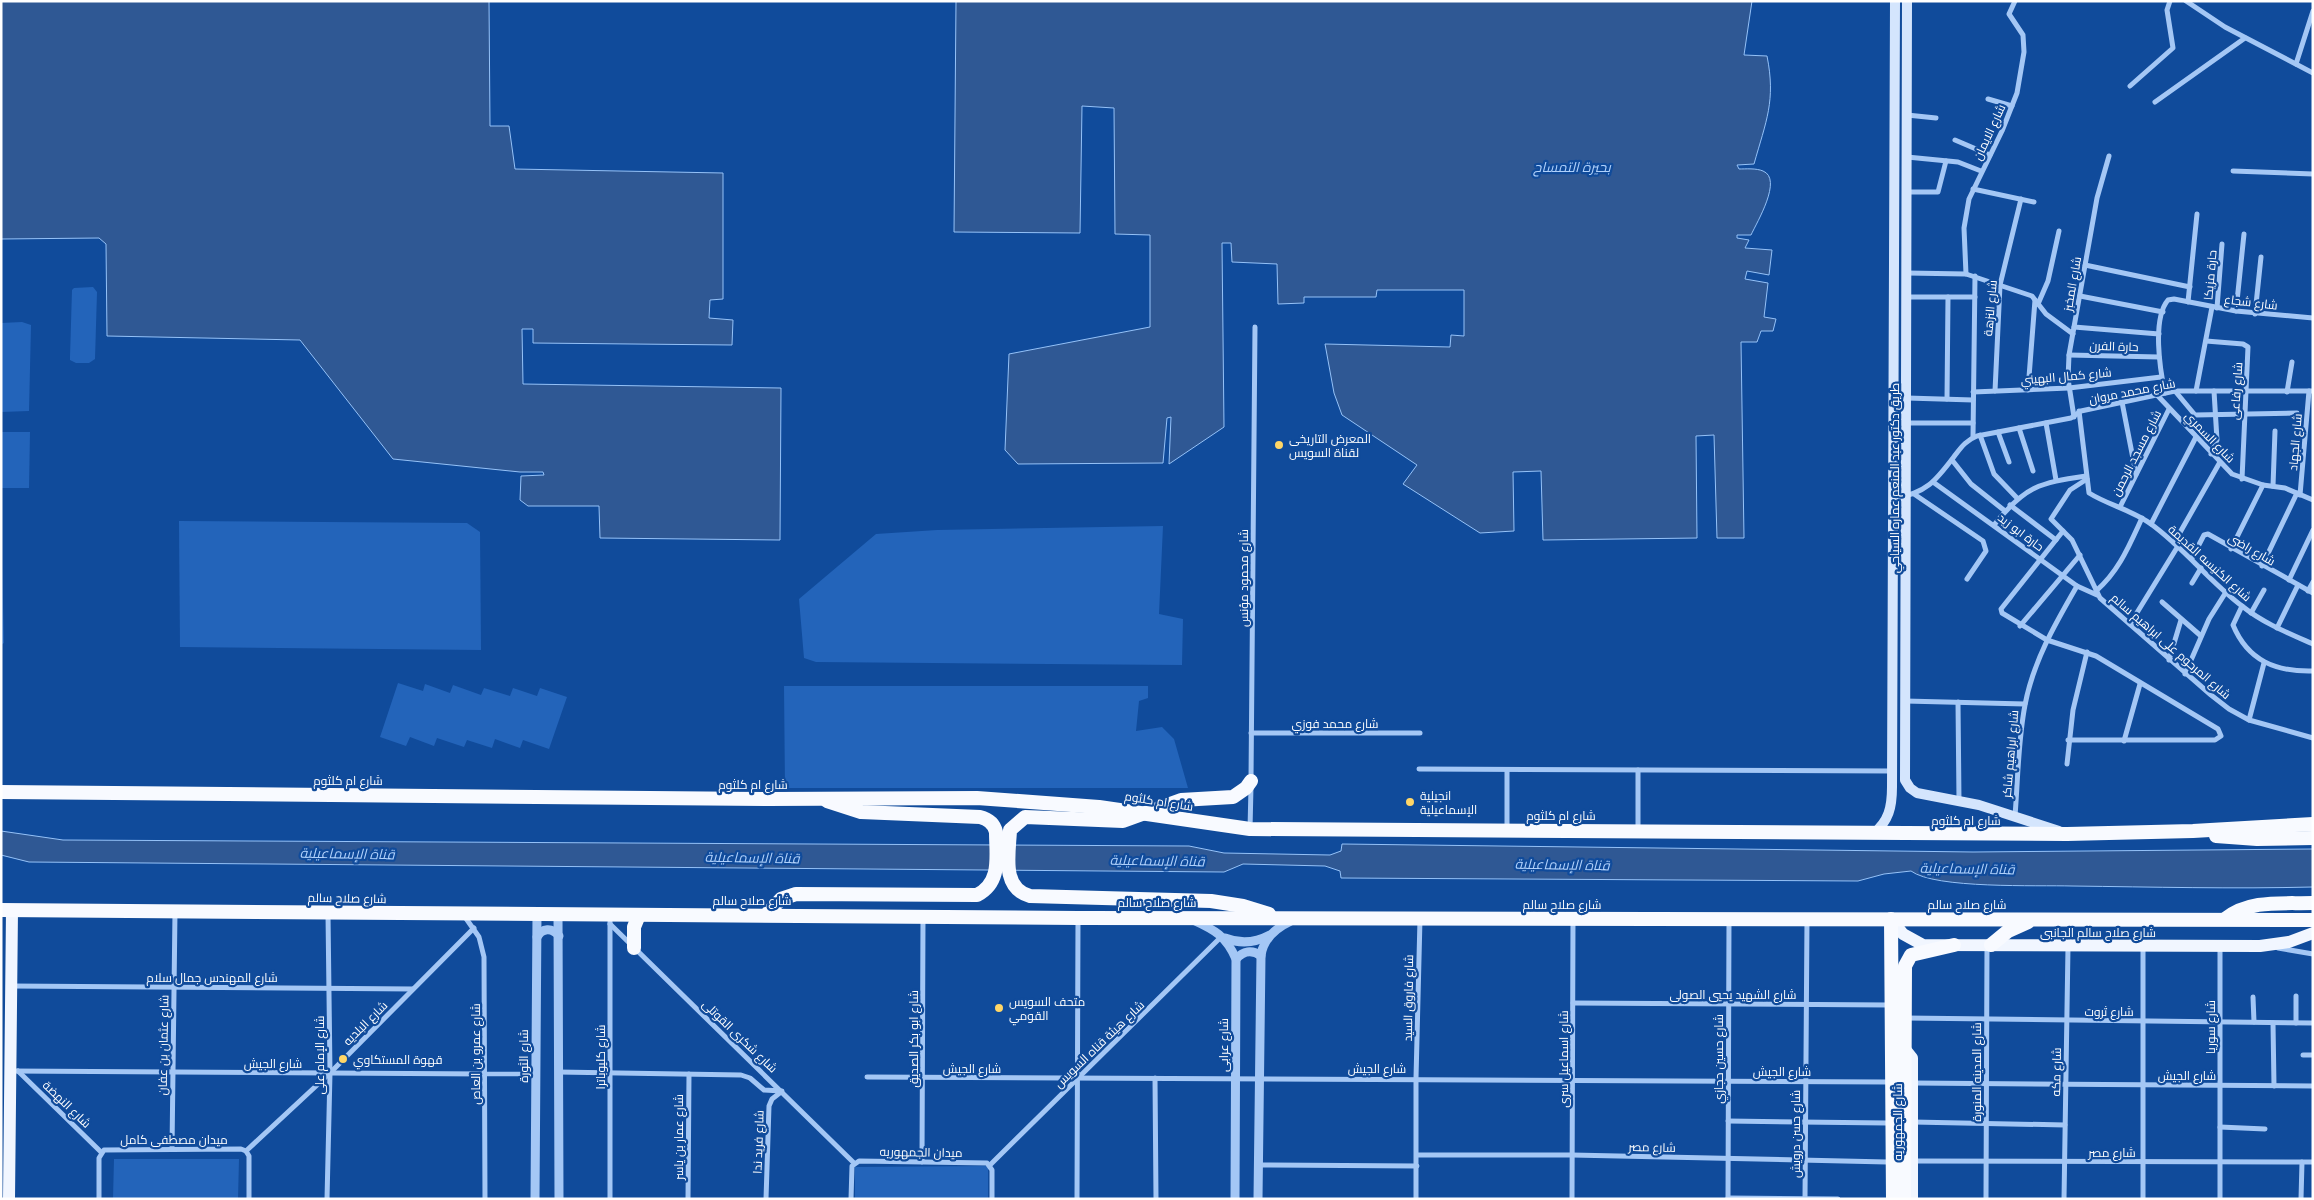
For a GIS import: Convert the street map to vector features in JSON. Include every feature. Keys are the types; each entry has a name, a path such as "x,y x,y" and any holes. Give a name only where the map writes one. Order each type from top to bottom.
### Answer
{"highway":[{"path":"1003,831 1025,817 1113,822 1130,820 1181,800 1233,797 1246,788 1251,781"},
{"name":"شارع ام كلثوم","path":"1,792 1023,800 1145,813 1250,829 2067,834 2194,831 2313,824"},
{"path":"822,798 837,806 861,812 980,816 1003,831"},
{"path":"1002,877 1003,831"},
{"path":"2194,831 2240,838 2313,838"},
{"path":"767,914 781,899 796,894 977,895 1002,877"},
{"path":"1002,877 1017,890 1030,896 1211,901 1243,906 1278,918"},
{"path":"2225,920 2243,908 2259,904 2313,904"},
{"name":"شارع صلاح سالم","path":"6,910 558,914 610,919 639,915 767,914 1078,918 2313,920"},
{"path":"634,948 634,927 639,915"},
{"name":"شارع الجمهوريه","path":"1891,919 1892,1005 1899,1048 1904,1199"},
{"path":"1989,945 2008,931 2036,919"},
{"name":"شارع الجمهوريه","path":"1893,1199 1899,1048 1905,1018 1905,966 1910,955 1954,945"}],"main road":[{"name":"طريق دكتور عبد المنعم عماره السياحي","path":"1872,834 1884,824 1891,810 1894,498 1894,1"},
{"name":"طريق دكتور عبد المنعم عماره السياحي","path":"1907,1 1906,423 1911,495 1904,772 1907,784 1913,791 1959,800 2016,816 2067,834"},
{"path":"6,910 14,1071 9,1199"},
{"name":"شارع صلاح سالم الجانبى","path":"1891,919 1903,934 1915,942 1923,944 2068,946 2265,945 2289,942 2313,933"},
{"name":"شارع الجمهوريه","path":"1887,1199 1888,1061 1899,1048 1912,1058 1912,1199"}],"street":[{"name":"شارع الايمان","path":"1966,274 1965,218 1973,189 1990,156 2017,93 2024,52 2023,35 2009,14 2015,1"},
{"path":"2130,86 2173,48 2168,10 2170,1"},
{"path":"2186,1 2245,38 2313,74"},
{"path":"2296,64 2313,11"},
{"path":"2155,102 2245,38"},
{"path":"1988,99 2012,106"},
{"path":"1907,115 1936,118"},
{"path":"1955,140 1990,156"},
{"name":"شارع المخبز","path":"2074,417 2069,388 2069,354 2097,198 2109,156"},
{"path":"1907,157 1946,160 1982,171"},
{"path":"1907,192 1938,192 1946,160"},
{"path":"2233,171 2313,174"},
{"path":"1973,189 2034,202"},
{"name":"شارع النزهة","path":"1995,392 2000,285 2021,199"},
{"path":"2188,302 2197,214"},
{"path":"2028,390 2037,302 2048,280 2059,231"},
{"path":"2236,311 2244,234"},
{"name":"حارة مزيكا","path":"2196,391 2214,308 2222,244"},
{"path":"2255,314 2260,257"},
{"path":"2085,265 2190,287"},
{"path":"1907,273 1966,274 2000,285 2037,302 2046,314 2073,334"},
{"path":"1973,437 1972,392 1975,276"},
{"path":"2080,296 2163,312 2159,334 2159,357 2165,393"},
{"path":"1907,297 1975,297"},
{"path":"1947,399 1948,297"},
{"name":"شارع شجاع","path":"2163,312 2166,302 2171,299 2255,314 2313,318"},
{"name":"شارع محمود مؤنس","path":"1250,829 1255,327"},
{"path":"2074,327 2159,334"},
{"name":"شارع رفاعى","path":"2206,341 2243,344 2248,347 2244,392 2242,479"},
{"name":"حارة الفرن","path":"2069,354 2159,357"},
{"path":"2287,392 2292,362"},
{"name":"شارع كمال البهيني","path":"1972,392 2069,388 2161,377"},
{"path":"2175,391 2193,414 2297,413"},
{"name":"شارع محمد مروان","path":"2074,417 2079,411 2175,391 2311,391"},
{"name":"شارع الجهاد","path":"2299,494 2311,391"},
{"path":"2211,454 2216,440 2214,392"},
{"name":"شارع السمري","path":"2157,395 2232,474 2242,479 2273,486 2313,500"},
{"path":"1906,398 1972,400"},
{"path":"2122,402 2136,474"},
{"name":"شارع مسجد الرحمن","path":"2120,507 2169,409"},
{"name":"شارع الكنيسه القديمة","path":"2079,411 2089,493 2151,524 2192,558 2226,592 2251,613 2277,628 2313,644"},
{"path":"1894,498 1911,495 1933,482 1966,441 1973,437 2074,417"},
{"path":"1906,423 1973,423"},
{"path":"2046,423 2056,480"},
{"path":"2018,428 2033,472"},
{"path":"2273,486 2275,431"},
{"path":"1998,432 2009,462"},
{"path":"1980,435 1994,474 2017,498"},
{"path":"2151,524 2196,437"},
{"path":"1952,460 1971,484 2005,511"},
{"path":"2130,624 2220,462"},
{"path":"1994,525 2017,498 2039,485 2056,480 2087,477"},
{"name":"شارع المرحوم على ابراهيم سالم","path":"2087,477 2072,487 2052,517 2052,522 2072,540 2097,593 2220,703 2250,720 2313,738"},
{"name":"حارة ابو زيد","path":"1933,482 2077,586 2097,593"},
{"path":"2231,549 2263,485"},
{"path":"2262,566 2299,494"},
{"path":"1911,495 1983,541 1986,551 1967,579"},
{"path":"2010,505 2056,540"},
{"path":"2097,593 2122,560 2142,518"},
{"path":"2289,580 2313,530"},
{"path":"2063,531 2000,611 2020,626 2046,640 2087,652 2218,729 2221,736 2217,740 2068,740"},
{"name":"شارع راضى","path":"2192,558 2205,534 2311,592"},
{"path":"2020,626 2080,555"},
{"path":"2192,583 2201,568"},
{"path":"2311,592 2313,582"},
{"path":"2277,628 2298,585"},
{"name":"شارع ابراهيم شاكر","path":"2016,816 2025,704 2046,640 2077,586"},
{"path":"2251,613 2264,590"},
{"path":"2186,674 2201,636 2214,610 2226,592"},
{"path":"2162,602 2201,636"},
{"path":"2242,606 2233,621 2234,628 2246,648 2264,663 2283,669 2313,671"},
{"path":"2170,660 2181,620"},
{"path":"2067,764 2068,740 2074,703 2087,652"},
{"path":"2250,720 2264,663"},
{"path":"2124,740 2140,684"},
{"path":"1905,701 2025,704"},
{"path":"1958,702 1959,800"},
{"name":"شارع محمد فوزي","path":"1251,733 1420,733"},
{"path":"1419,769 1892,771"},
{"path":"1507,770 1507,830"},
{"path":"1638,770 1638,831"},
{"name":"شارع عثمان بن عفان","path":"172,1150 175,911"},
{"name":"شارع الإمام على","path":"327,1199 330,1073 328,912"},
{"name":"شارع عمرو بن العاص","path":"463,914 474,928 484,957 485,1199"},
{"name":"شارع الثورة","path":"535,1199 536,914"},
{"path":"558,914 558,1199"},
{"name":"شارع ابو بكر الصديق","path":"922,1162 923,916"},
{"path":"1186,917 1222,936 1243,942 1258,940 1271,934"},
{"path":"1077,1199 1078,918"},
{"path":"1258,1199 1261,956 1265,942 1271,934 1281,925 1296,918"},
{"name":"شارع فاروق السيد","path":"1416,1199 1416,1078 1420,918"},
{"name":"شارع شكرى القوتلى","path":"610,919 634,948 854,1163"},
{"name":"شارع كليوباترا","path":"610,919 610,1199"},
{"name":"شارع اسماعيل سرى","path":"1572,1199 1573,919"},
{"name":"شارع حسين حجازي","path":"1728,1198 1729,919"},
{"name":"شارع حسن درويش","path":"1804,1198 1807,919"},
{"name":"شارع البلديه","path":"246,1151 330,1073 474,928"},
{"path":"536,937 543,930 547,929 556,932 559,936"},
{"name":"شارع عرابى","path":"1222,936 1229,944 1236,960 1235,1199"},
{"name":"شارع هيئة قناه السويس","path":"990,1166 1222,936"},
{"name":"شارع المدينه المنورة","path":"1986,1199 1986,1019 1989,945"},
{"path":"2265,945 2313,954"},
{"name":"شارع مكه","path":"2064,1199 2068,946"},
{"path":"2143,946 2143,1199"},
{"name":"شارع سوريا","path":"2220,946 2220,1199"},
{"path":"1236,960 1248,952 1261,956"},
{"name":"شارع المهندس جمال سلام","path":"11,986 414,989"},
{"path":"2296,996 2296,1023"},
{"path":"2253,997 2254,1022"},
{"name":"شارع الشهيد يحيي الصولى","path":"1573,1003 1892,1005"},
{"name":"شارع ثروت","path":"1905,1018 2313,1023"},
{"path":"2273,1023 2274,1086"},
{"path":"2303,1055 2313,1055"},
{"name":"شارع الجيش","path":"14,1071 536,1074"},
{"name":"شارع النهضة","path":"14,1071 101,1152"},
{"path":"558,1072 741,1075 750,1078 764,1090 782,1091"},
{"name":"شارع عمار بن ياسر","path":"688,1074 688,1199"},
{"name":"شارع الجيش","path":"867,1077 1416,1078 1888,1082"},
{"path":"1155,1078 1156,1199"},
{"name":"شارع الجيش","path":"1912,1083 2313,1086"},
{"name":"شارع فريد ندا","path":"766,1199 769,1106 772,1099 782,1091"},
{"path":"1728,1120 1887,1123"},
{"path":"1912,1122 2066,1124"},
{"path":"2220,1128 2265,1128"},
{"name":"ميدان مصطفى كامل","path":"101,1152 108,1150 241,1149 246,1151"},
{"path":"246,1151 249,1156 249,1199"},
{"path":"99,1199 99,1158 101,1152"},
{"name":"شارع مصر","path":"1417,1155 1572,1155 1887,1162"},
{"name":"ميدان الجمهوريه","path":"854,1163 859,1160 983,1163 990,1166"},
{"name":"شارع مصر","path":"1912,1161 2313,1162"},
{"path":"2301,1199 2302,1162"},
{"path":"851,1199 854,1163"},
{"path":"1258,1165 1417,1166"},
{"path":"990,1166 992,1170 992,1199"},
{"path":"1728,1198 1838,1199"}],"shaded area":[{"path":"93,287 97,292 95,359 89,363 76,363 70,360 72,290 74,288"},
{"path":"22,322 31,325 29,411 1,412 1,323"},
{"path":"1,432 30,432 29,488 1,488"},
{"path":"179,521 467,523 480,532 481,650 180,647"},
{"path":"1,524 4,643 1,645"},
{"path":"1163,526 1159,614 1183,619 1182,665 816,662 804,658 799,599 876,534 937,530"},
{"path":"398,683 423,691 425,684 450,693 453,685 481,695 484,688 510,696 513,688 537,696 540,688 567,697 549,749 523,740 520,748 495,739 492,748 467,740 464,747 437,738 434,746 410,737 406,746 380,737"},
{"path":"784,686 1148,686 1148,698 1139,701 1136,731 1162,727 1174,739 1188,788 785,788"},
{"path":"114,1159 239,1159 238,1199 113,1199"},
{"path":"988,1166 988,1199 855,1199 855,1167"}],"water":[{"path":"1,1 489,1 490,126 509,126 515,169 723,173 723,299 710,300 709,318 733,320 732,345 533,343 533,329 522,329 523,384 781,388 780,540 600,538 599,506 528,506 520,500 521,476 544,475 543,472 520,472 393,459 300,340 107,336 106,244 99,238 1,239"},
{"name":"بحيرة التمساح","path":"956,1 1752,1 1744,55 1767,56 1770,72 1770,99 1766,123 1754,164 1737,165 1739,169 1763,171 1768,176 1770,191 1763,211 1751,235 1737,235 1737,238 1749,240 1745,248 1772,250 1769,275 1747,271 1745,279 1768,283 1764,317 1776,319 1773,331 1761,331 1757,342 1741,342 1744,538 1717,538 1714,435 1696,436 1697,538 1543,540 1541,471 1513,472 1514,531 1480,533 1403,484 1417,465 1342,415 1334,393 1325,344 1450,347 1451,335 1464,336 1464,290 1377,290 1376,297 1304,297 1304,303 1278,304 1277,264 1232,262 1231,243 1222,243 1224,427 1169,464 1171,417 1167,418 1163,463 1018,464 1005,450 1009,354 1150,327 1150,235 1115,234 1114,108 1082,106 1080,233 954,232"},
{"name":"قناة الإسماعيلية","path":"1,831 63,840 1189,846 1224,853 1330,855 1341,851 1342,844 1973,852 2313,849 2313,887 2012,886 1941,881 1923,877 1911,871 1884,874 1858,881 1341,878 1340,871 1325,866 1243,864 1224,872 29,862 1,855"}],"place":[{"name":"المعرض التاريخى لقناة السويس","path":"1279,445"},
{"name":"انجيلية الإسماعيلية","path":"1410,802"},
{"name":"متحف السويس القومي","path":"999,1008"},
{"name":"قهوة المستكاوي","path":"343,1059"}]}
